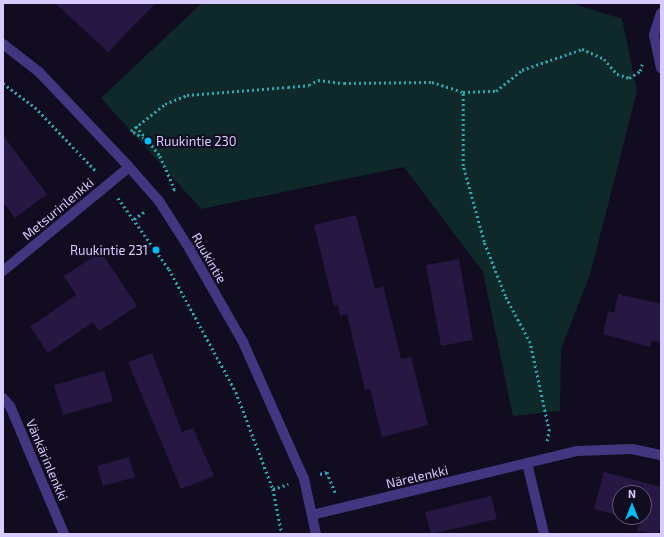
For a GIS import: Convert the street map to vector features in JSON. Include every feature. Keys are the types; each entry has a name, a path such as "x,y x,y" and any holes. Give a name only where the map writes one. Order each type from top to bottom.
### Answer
{"street":[{"path":"661,13 654,35 661,68"},
{"name":"Ruukintie","path":"3,44 40,72 159,201 243,342 304,479 316,534"},
{"name":"Metsurinlenkki","path":"3,271 129,167"},
{"name":"Vänkärinlenkki","path":"3,398 10,406 64,534"},
{"name":"Närelenkki","path":"312,515 577,451 632,449 661,455"},
{"path":"527,463 544,534"}],"path":[{"path":"148,141 131,131 165,104 186,95 288,88 309,85 318,80 344,83 432,82 463,92 496,91 522,70 582,49 604,59 617,74 629,78 640,71 643,59 657,54"},
{"path":"3,83 35,107 108,184 169,269 236,392 273,489 282,534"},
{"path":"463,92 463,166 484,242 505,296 530,343 549,431 544,459"}],"green space":[{"path":"202,3 571,3 622,19 637,91 590,275 561,349 560,411 513,416 483,272 404,167 201,209 101,98"}],"building":[{"path":"55,3 156,3 108,52"},
{"path":"3,135 47,194 15,218 3,202"},
{"path":"356,215 375,289 383,286 401,359 411,357 428,425 382,437 370,389 365,390 347,314 340,316 338,305 334,306 314,225"},
{"path":"101,252 137,306 99,331 93,322 48,353 30,327 76,295 64,276"},
{"path":"459,259 473,340 441,346 426,265"},
{"path":"618,294 661,304 661,343 652,340 650,347 603,334 608,311 614,313"},
{"path":"152,353 182,432 193,428 214,476 181,489 128,362"},
{"path":"104,371 113,401 63,415 54,385"},
{"path":"129,457 135,477 103,486 97,466"},
{"path":"604,472 661,487 661,524 658,534 637,531 639,525 652,525 652,485 612,485 612,514 594,509"},
{"path":"491,496 497,519 431,534 425,512"}],"place":[{"name":"Ruukintie 230","path":"148,141"},
{"name":"Ruukintie 231","path":"156,250"}]}
